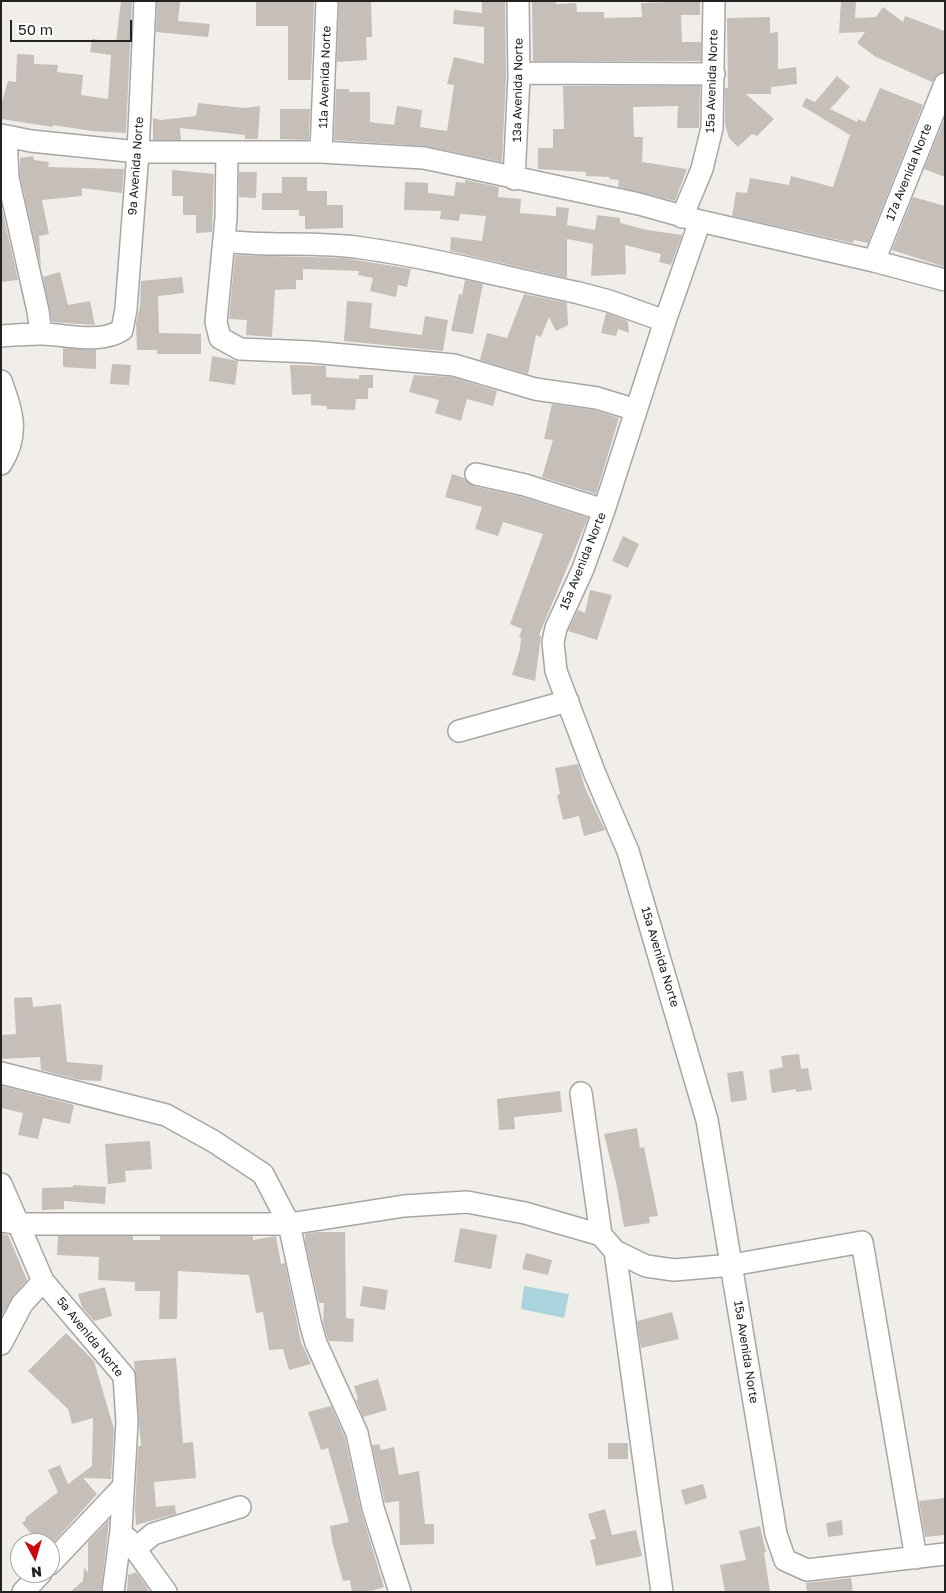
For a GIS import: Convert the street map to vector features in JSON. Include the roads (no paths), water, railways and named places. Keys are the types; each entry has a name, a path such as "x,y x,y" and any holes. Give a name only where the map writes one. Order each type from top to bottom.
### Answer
{"street":[{"name":"9a Avenida Norte","path":"41,334 100,337 115,334 122,330 126,309 138,152 145,1"},
{"name":"11a Avenida Norte","path":"321,152 327,46 327,1"},
{"name":"13a Avenida Norte","path":"514,179 518,144 518,1"},
{"name":"15a Avenida Norte","path":"714,1 712,128 691,219 665,321 604,510 583,569 556,628 553,642 556,671 628,851 707,1120 776,1534 785,1560 807,1570 945,1554"},
{"path":"519,73 714,74"},
{"name":"17a Avenida Norte","path":"874,261 945,84"},
{"path":"1,336 41,334 38,311 17,226 8,178 4,136 39,142 138,152 321,152 424,158 459,164 514,179 639,204 691,219 874,261 945,280"},
{"path":"227,152 224,242 216,322 220,338 232,347 251,351 320,353 454,365 534,389 597,398 636,410"},
{"path":"224,242 252,245 316,244 363,248 579,293 665,321"},
{"path":"1,381 8,401 13,430 10,448 1,464"},
{"path":"476,474 525,485 604,510"},
{"path":"459,731 568,701"},
{"path":"1,1073 166,1115 213,1141 263,1174 289,1224 311,1326 357,1432 373,1508 400,1592"},
{"path":"581,1093 608,1243 662,1592"},
{"name":"5a Avenida Norte","path":"1,1184 11,1223 44,1281 124,1376 128,1422 122,1489 121,1530 113,1592"},
{"path":"11,1223 289,1224 404,1206 466,1202 525,1213 608,1243 646,1266 674,1270 732,1265 862,1242 916,1558"},
{"path":"1,1344 22,1304 44,1281"},
{"path":"60,1554 122,1489"},
{"path":"136,1549 153,1534 240,1507"},
{"path":"121,1530 166,1592"}],"water":[{"path":"524,1286 569,1294 564,1318 521,1309"}]}
